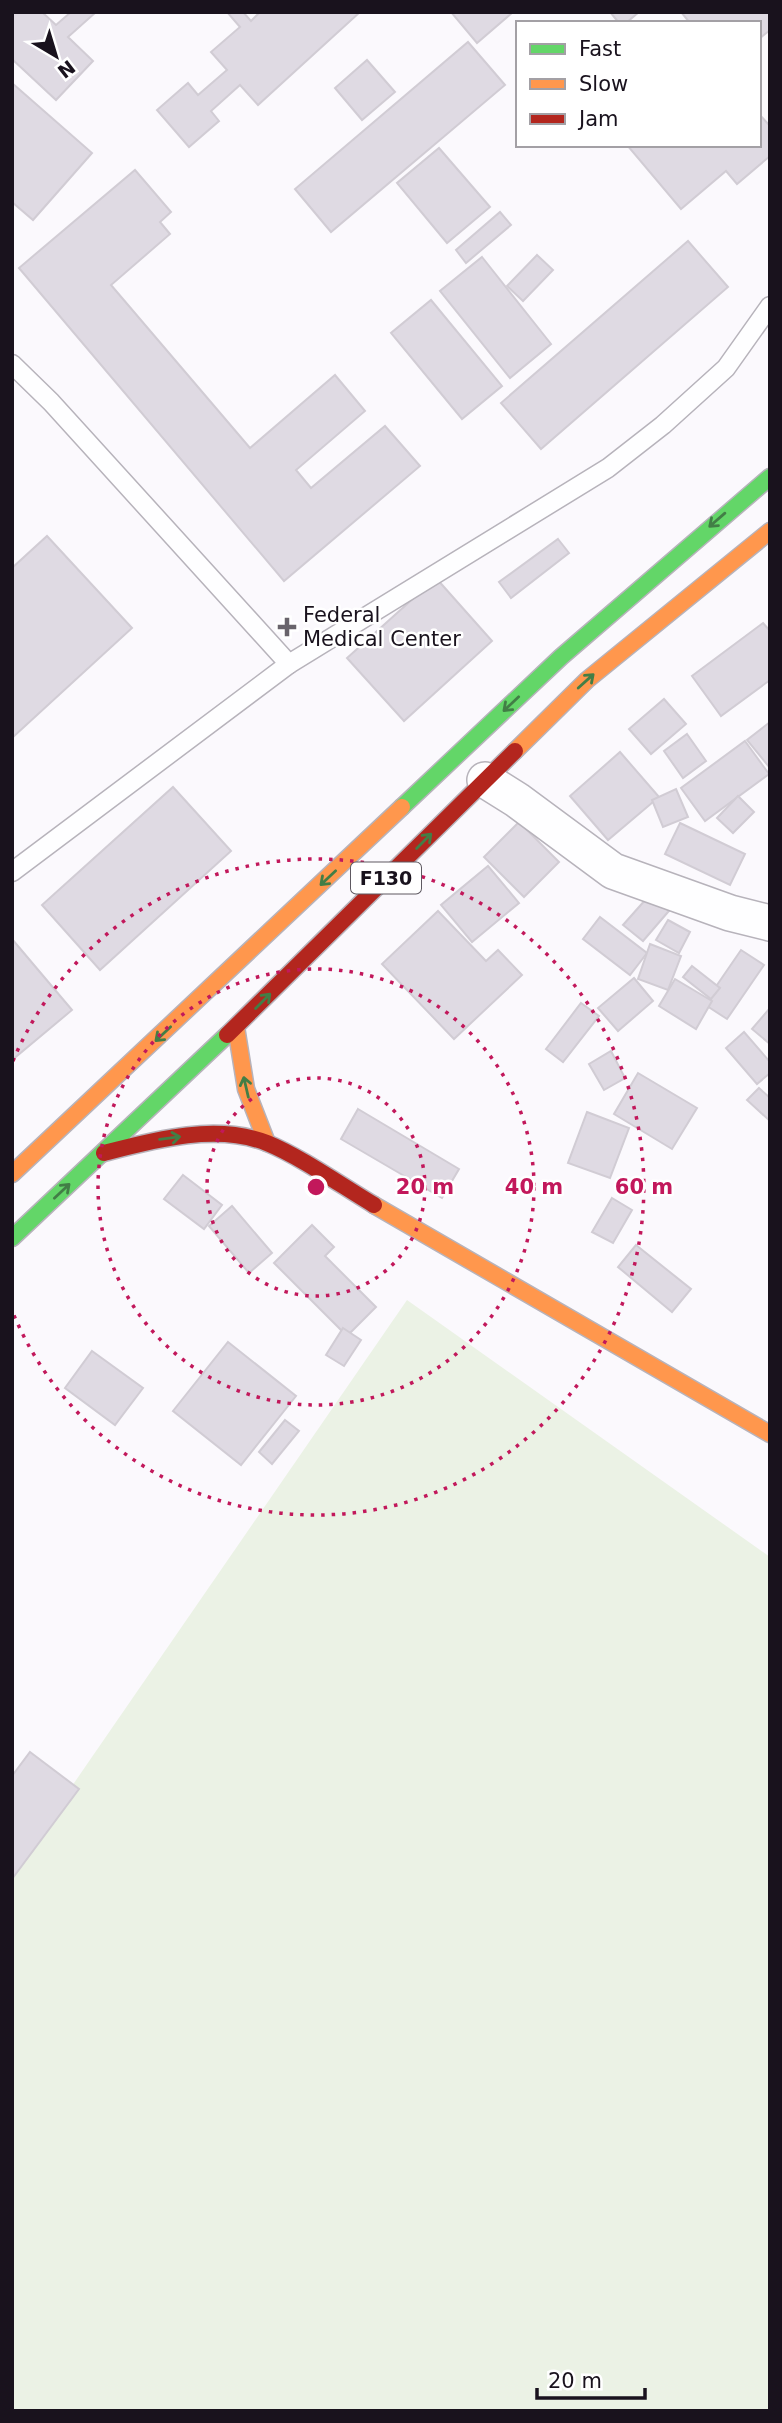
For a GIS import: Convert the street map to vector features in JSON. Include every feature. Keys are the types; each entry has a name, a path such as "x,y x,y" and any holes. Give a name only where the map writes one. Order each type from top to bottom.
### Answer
{"main road":[{"name":"F130","path":"12,1174 561,657 770,477"},
{"name":"F130","path":"12,1238 236,1027 587,680 765,544"},
{"path":"236,1027 246,1089 267,1143"},
{"path":"104,1153 154,1140 203,1133 230,1134 267,1143 770,1434"}],"street":[{"path":"485,780 517,800 613,871 730,913 770,923"}],"lane":[{"path":"12,872 289,664 608,468 663,425 726,368 770,306"},
{"path":"12,364 51,402 289,664"}],"shaded area":[{"path":"407,1300 770,1557 770,2411 12,2411 12,1873"}],"building":[{"path":"13,12 42,12 56,25 71,12 96,12 68,37 93,61 56,100 12,59"},
{"path":"227,12 243,12 251,21 260,12 360,12 258,105 240,85 211,111 219,121 189,147 157,110 188,83 198,95 227,70 211,52 240,27"},
{"path":"451,12 513,12 477,43"},
{"path":"610,12 639,12 628,21 617,21"},
{"path":"681,12 770,12 770,30 761,37 761,21 688,21"},
{"path":"468,42 505,85 331,232 295,189"},
{"path":"367,60 395,92 362,120 335,88"},
{"path":"12,83 92,153 33,220 12,202"},
{"path":"761,116 770,126 770,156 737,184 726,171 681,209 629,147 761,147"},
{"path":"439,148 490,207 447,243 397,183"},
{"path":"135,170 171,212 160,222 170,234 111,285 250,448 335,375 365,411 296,470 311,488 385,426 420,466 284,581 19,268"},
{"path":"500,212 511,225 466,263 456,250"},
{"path":"688,241 728,287 541,449 501,403"},
{"path":"537,255 553,270 523,301 507,286"},
{"path":"482,257 551,344 510,378 440,291"},
{"path":"431,300 502,386 462,419 391,333"},
{"path":"47,536 132,628 12,738 12,568"},
{"path":"558,539 569,553 511,598 499,582"},
{"path":"436,578 492,641 404,721 347,658"},
{"path":"763,623 770,631 770,680 721,716 692,676"},
{"path":"664,699 686,724 651,754 629,729"},
{"path":"770,722 770,768 747,740"},
{"path":"687,734 706,761 683,778 664,751"},
{"path":"745,741 769,774 705,821 681,788"},
{"path":"620,752 659,797 608,840 570,796"},
{"path":"173,787 231,851 100,970 42,905"},
{"path":"676,789 688,817 663,827 652,800"},
{"path":"738,796 754,812 733,833 717,818"},
{"path":"519,822 559,862 524,897 484,857"},
{"path":"680,823 745,854 730,885 665,854"},
{"path":"488,866 519,903 472,942 441,905"},
{"path":"655,889 674,905 643,941 623,925"},
{"path":"438,911 486,961 498,950 522,975 454,1039 382,964"},
{"path":"600,917 647,953 630,975 583,939"},
{"path":"668,920 690,932 679,953 656,940"},
{"path":"12,939 72,1010 12,1060"},
{"path":"650,944 681,956 668,990 638,979"},
{"path":"741,950 764,965 727,1019 704,1004"},
{"path":"692,966 720,988 711,999 683,977"},
{"path":"634,978 653,1001 618,1031 598,1008"},
{"path":"675,979 712,1001 696,1029 659,1006"},
{"path":"581,1003 599,1016 563,1062 546,1049"},
{"path":"770,1008 770,1044 752,1029"},
{"path":"744,1032 770,1062 770,1073 757,1084 726,1048"},
{"path":"611,1051 625,1078 604,1090 589,1064"},
{"path":"638,1073 697,1108 672,1149 614,1114"},
{"path":"759,1088 770,1098 770,1121 747,1100"},
{"path":"358,1109 459,1169 442,1198 341,1139"},
{"path":"587,1112 629,1128 610,1178 568,1163"},
{"path":"183,1175 222,1205 204,1229 164,1199"},
{"path":"612,1198 632,1210 613,1243 592,1232"},
{"path":"232,1206 272,1253 249,1273 209,1226"},
{"path":"312,1225 334,1247 325,1256 376,1307 347,1336 274,1263"},
{"path":"636,1245 691,1289 672,1312 618,1267"},
{"path":"343,1328 361,1340 344,1366 326,1355"},
{"path":"228,1342 296,1396 241,1465 173,1411"},
{"path":"92,1351 143,1388 115,1425 65,1388"},
{"path":"285,1420 299,1431 272,1464 259,1452"},
{"path":"30,1752 79,1789 12,1879 12,1776"}],"traffic: fast":[{"path":"402,807 561,657 770,477"},
{"path":"12,1238 227,1035"}],"traffic: slow":[{"path":"515,751 587,680 770,531"},
{"path":"12,1174 402,807"},
{"path":"236,1027 246,1089 267,1143"},
{"path":"374,1205 770,1434"}],"traffic: jam":[{"path":"227,1035 515,751"},
{"path":"104,1153 185,1136 227,1134 247,1137 294,1156 374,1205"}],"place":[{"name":"Federal Medical Center","path":"287,627"}]}
